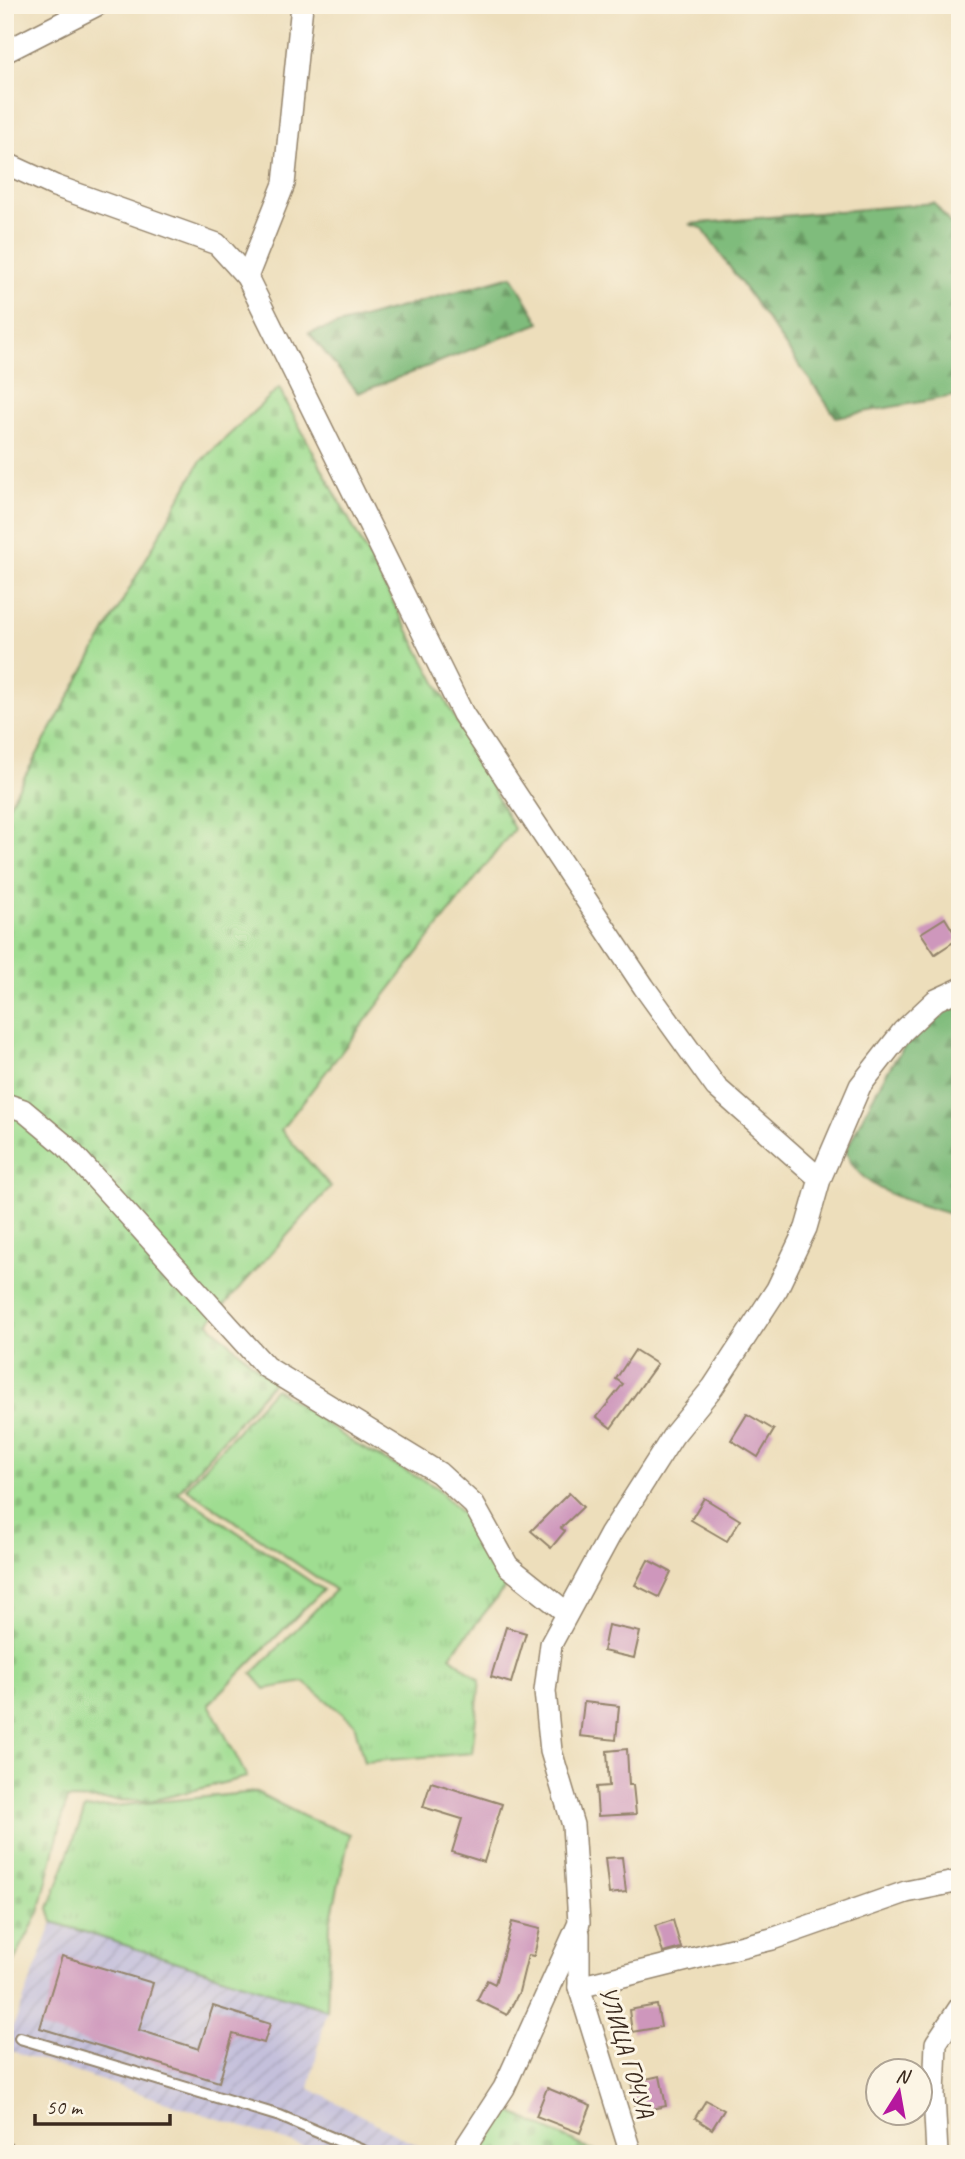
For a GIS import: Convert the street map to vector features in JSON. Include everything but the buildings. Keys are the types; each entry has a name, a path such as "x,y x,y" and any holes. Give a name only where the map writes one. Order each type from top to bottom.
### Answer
{"street":[{"path":"5,52 97,5"},
{"path":"247,277 284,184 302,5"},
{"path":"5,163 55,186 218,244 247,277 463,714 644,987 716,1087 820,1180"},
{"name":"УЛИЦА ГОЧУА","path":"631,2154 579,1987 579,1923 573,1825 551,1751 545,1691 551,1643 610,1535 659,1458 713,1387 776,1289 806,1228 820,1180 860,1086 903,1031 936,1000 960,989"},
{"path":"14,1107 66,1146 266,1367 439,1473 474,1505 508,1566 567,1613"},
{"path":"579,1987 772,1939 906,1892 960,1881"},
{"path":"461,2154 504,2088 579,1923"},
{"path":"937,2154 934,2095 936,2043 960,2007"}],"lane":[{"path":"20,2038 280,2116 370,2154"},
{"path":"5,2146 15,2154"}],"shaded area":[{"path":"53,1922 327,2010 309,2088 434,2154 325,2154 5,2049"}],"green space":[{"path":"934,203 960,236 960,395 836,417 702,228 689,224"},
{"path":"512,276 540,323 358,393 309,333"},
{"path":"279,388 514,829 281,1130 331,1187 208,1323 273,1382 178,1492 323,1590 209,1704 247,1777 151,1801 67,1799 39,1913 5,1978 5,812 200,462"},
{"path":"960,1002 960,1217 910,1202 878,1187 864,1178 853,1166 846,1151 878,1088 906,1044 941,1011"},
{"path":"275,1388 355,1444 436,1487 482,1535 511,1580 450,1656 480,1680 472,1753 364,1762 354,1723 304,1682 265,1689 252,1674 335,1590 186,1488"},
{"path":"256,1792 307,1818 350,1834 330,1923 327,2010 53,1922 49,1908 85,1809"},
{"path":"500,2107 600,2154 471,2154"}]}
